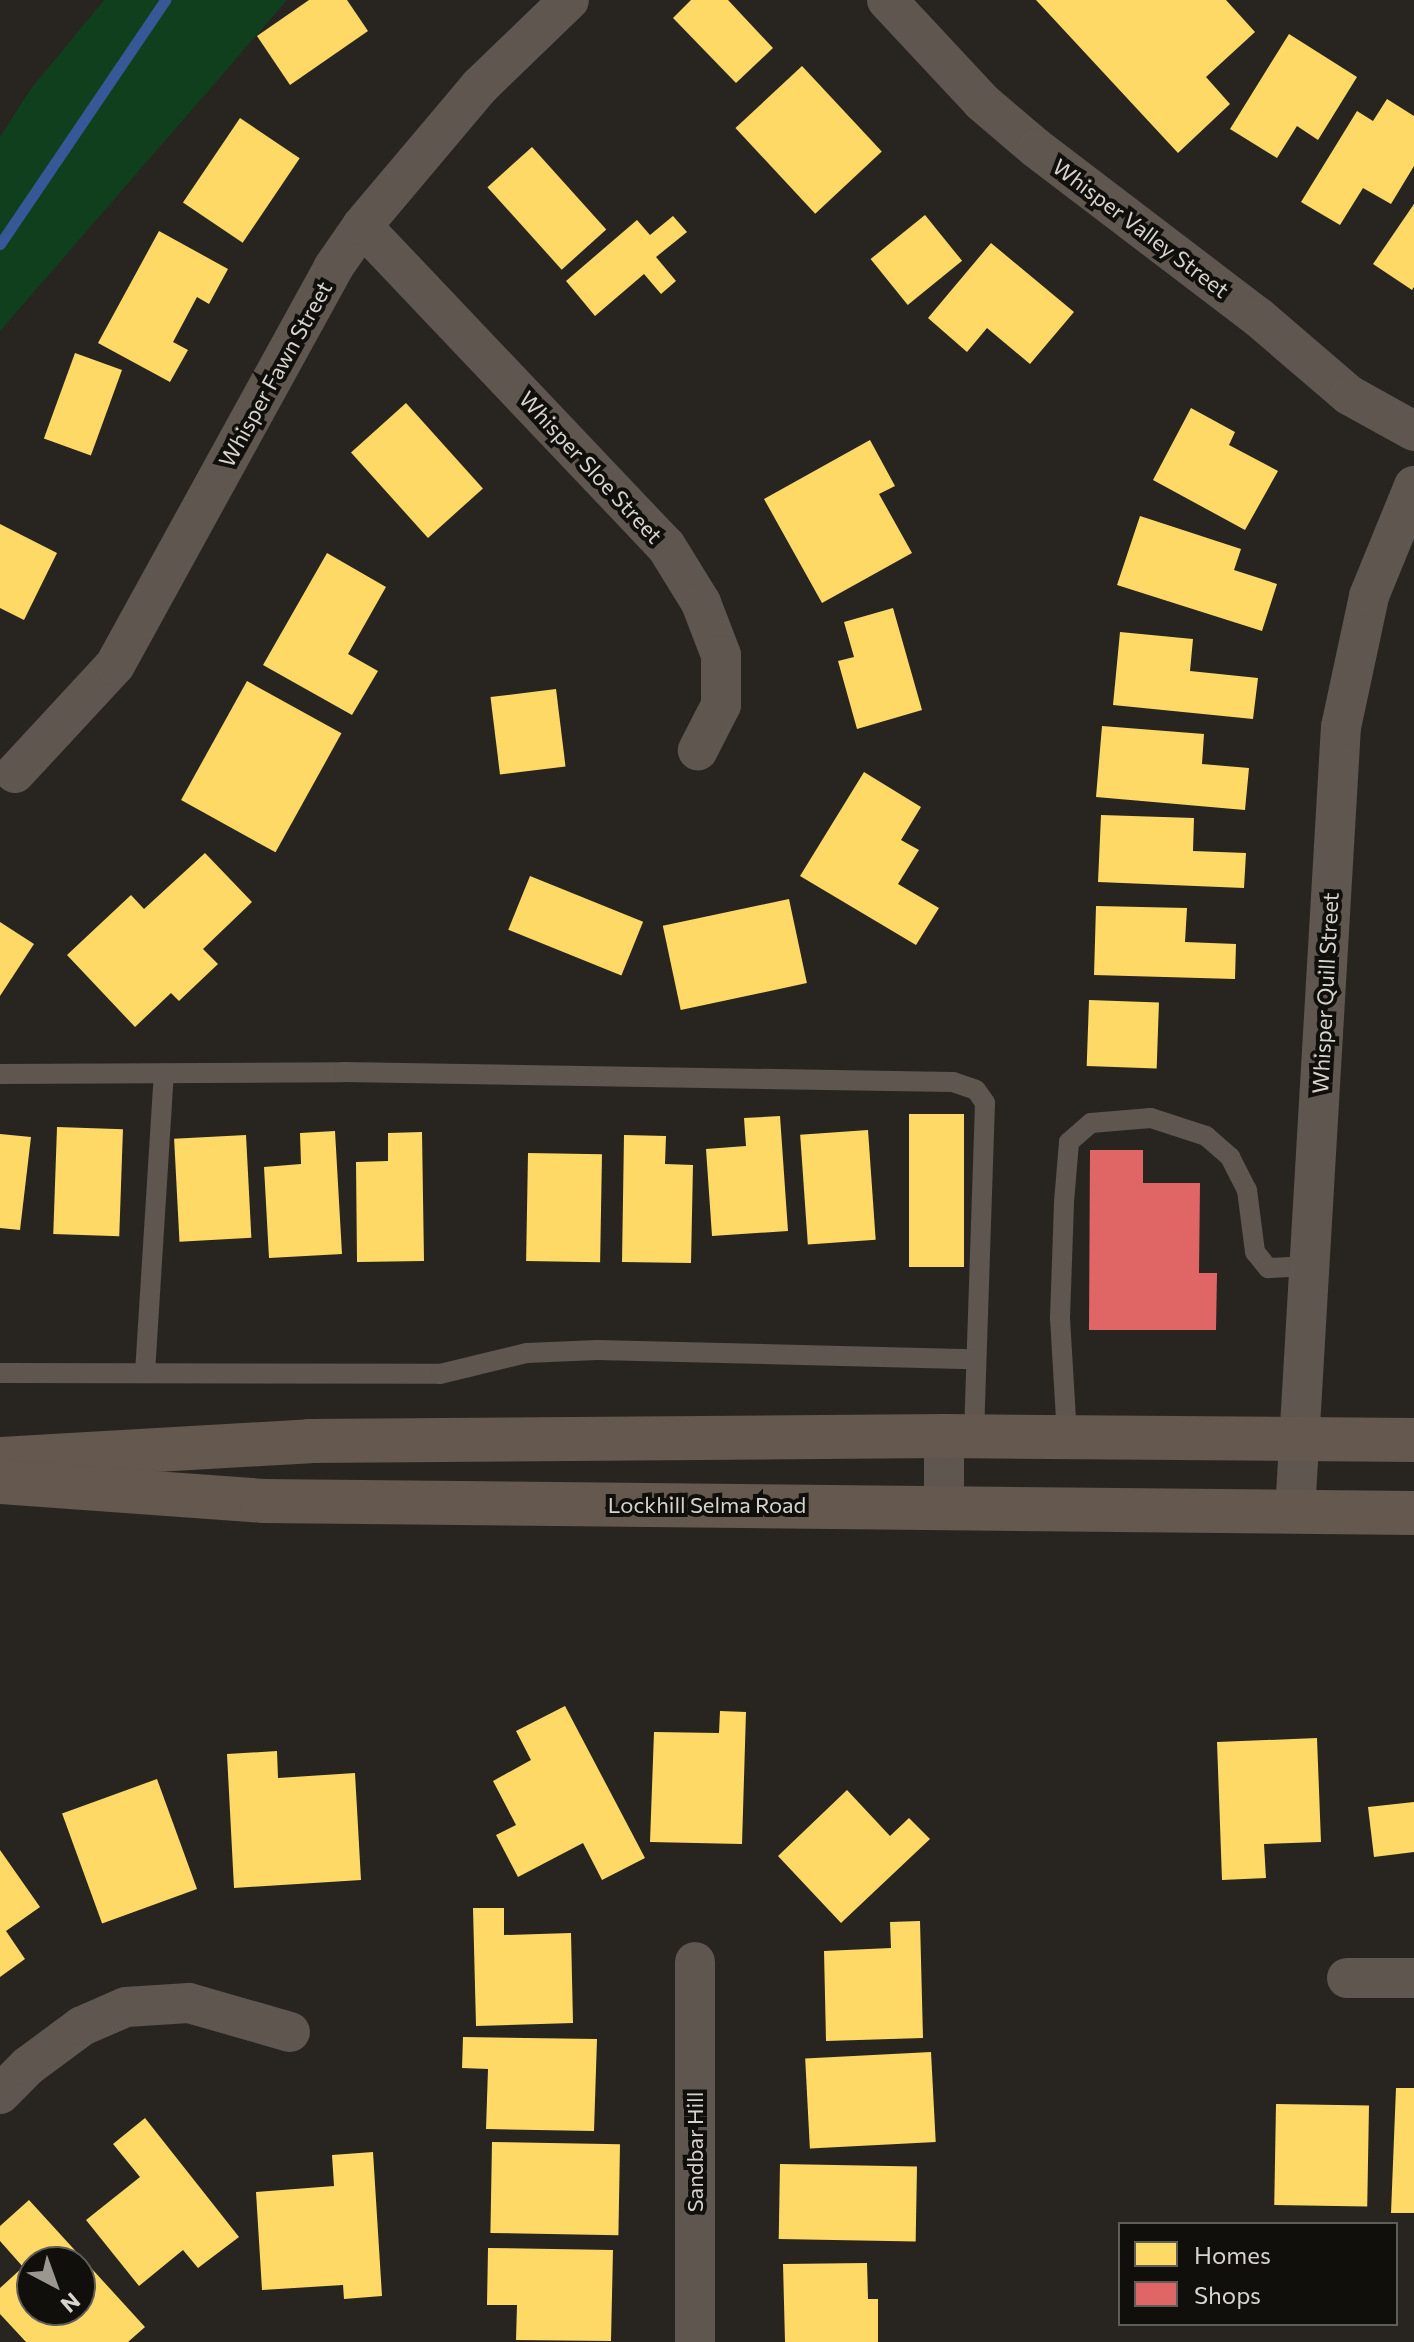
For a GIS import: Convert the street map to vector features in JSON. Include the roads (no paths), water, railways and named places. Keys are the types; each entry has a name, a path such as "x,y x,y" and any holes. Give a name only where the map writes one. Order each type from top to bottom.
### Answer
{"main road":[{"path":"0,1459 309,1441 959,1436 1414,1440"},
{"name":"Lockhill Selma Road","path":"0,1482 278,1501 1414,1513"}],"street":[{"name":"Whisper Fawn Street","path":"15,773 115,665 333,268 362,226 479,87 569,0"},
{"name":"Whisper Valley Street","path":"887,0 982,102 1036,148 1258,317 1349,395 1414,431"},
{"name":"Whisper Sloe Street","path":"362,226 666,546 701,603 721,655 721,705 698,750"},
{"name":"Whisper Quill Street","path":"1295,1512 1341,727 1369,596 1414,486"},
{"path":"944,1506 959,1436"},
{"name":"Sandbar Hill","path":"695,1962 695,2342"},
{"path":"1347,1978 1414,1978"},
{"path":"0,2094 28,2066 82,2026 126,2007 189,2003 290,2032"}],"lane":[{"path":"0,1074 953,1082 976,1090 985,1103 972,1359 959,1436"},
{"path":"145,1373 164,1074"},
{"path":"1067,1436 1060,1318 1064,1202 1069,1142 1091,1123 1151,1118 1206,1136 1230,1157 1247,1190 1255,1252 1268,1268 1309,1266"},
{"path":"0,1373 440,1374 527,1353 597,1350 972,1359"}],"waterway":[{"path":"0,244 165,0"}]}
